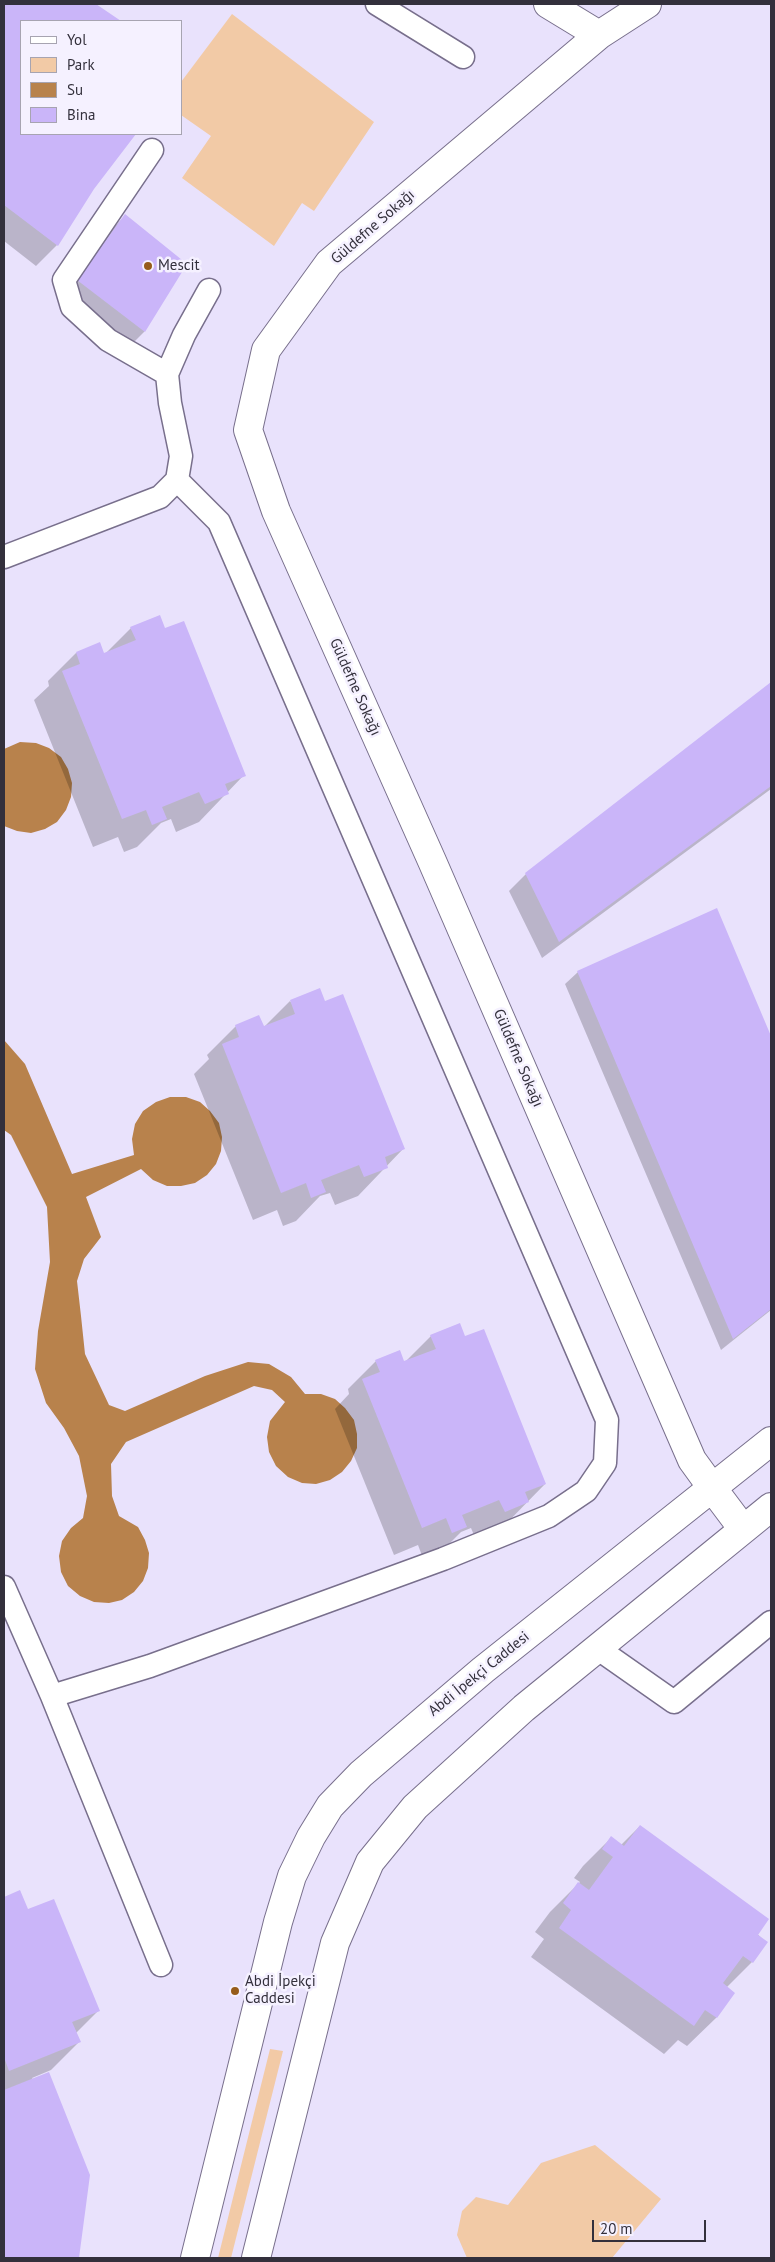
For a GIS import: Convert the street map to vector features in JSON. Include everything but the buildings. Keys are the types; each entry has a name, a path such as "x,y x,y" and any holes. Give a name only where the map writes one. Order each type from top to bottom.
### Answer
{"street":[{"path":"548,4 599,35"},
{"name":"Güldefne Sokağı","path":"647,4 599,35 329,263 266,350 248,430 276,511 436,870 692,1460 743,1529"},
{"name":"Abdi İpekçi Caddesi","path":"195,2258 281,1913 292,1876 311,1837 330,1806 361,1774 469,1682 771,1441"},
{"path":"256,2258 335,1943 370,1862 415,1808 524,1708 771,1507"}],"lane":[{"path":"377,4 463,57"},
{"path":"152,150 64,280 72,307 108,340 167,374"},
{"path":"4,557 160,497 177,480 180,456 170,403 167,374 184,335 209,290"},
{"path":"52,1696 150,1666 443,1559 548,1516 586,1491 605,1463 607,1420 219,522 177,480"},
{"path":"4,1587 52,1696 161,1964"},
{"path":"597,1648 674,1702 771,1622"}],"green space":[{"path":"232,14 374,122 314,211 302,203 274,246 182,178 211,136 182,116 182,81"},
{"path":"270,2049 283,2051 231,2258 218,2258"},
{"path":"595,2145 661,2199 612,2258 467,2258 457,2235 462,2211 476,2197 508,2205 541,2163"}],"water":[{"path":"20,742 36,743 49,748 61,757 68,769 72,783 71,797 66,810 57,822 45,829 31,833 17,831 4,826 4,749"},
{"path":"4,1040 25,1064 72,1174 134,1155 132,1139 135,1124 143,1111 156,1102 170,1097 186,1097 200,1102 219,1123 222,1137 221,1151 216,1164 207,1175 195,1183 167,1186 153,1180 141,1169 86,1197 101,1237 84,1259 77,1281 85,1354 109,1405 125,1411 205,1376 248,1362 269,1364 291,1377 305,1394 321,1394 335,1399 354,1420 357,1434 357,1448 351,1461 342,1472 330,1480 316,1484 302,1483 288,1477 276,1466 269,1452 267,1437 270,1421 285,1402 272,1390 254,1386 126,1442 111,1464 112,1496 119,1516 138,1527 145,1540 149,1553 148,1568 143,1581 134,1592 122,1600 109,1603 94,1602 80,1596 68,1586 61,1572 59,1556 62,1541 71,1528 83,1518 87,1496 79,1456 64,1428 46,1403 35,1369 38,1331 50,1262 47,1207 11,1135 4,1130"}],"place":[{"name":"Mescit","path":"148,266"},
{"name":"Abdi İpekçi Caddesi","path":"235,1991"}]}
